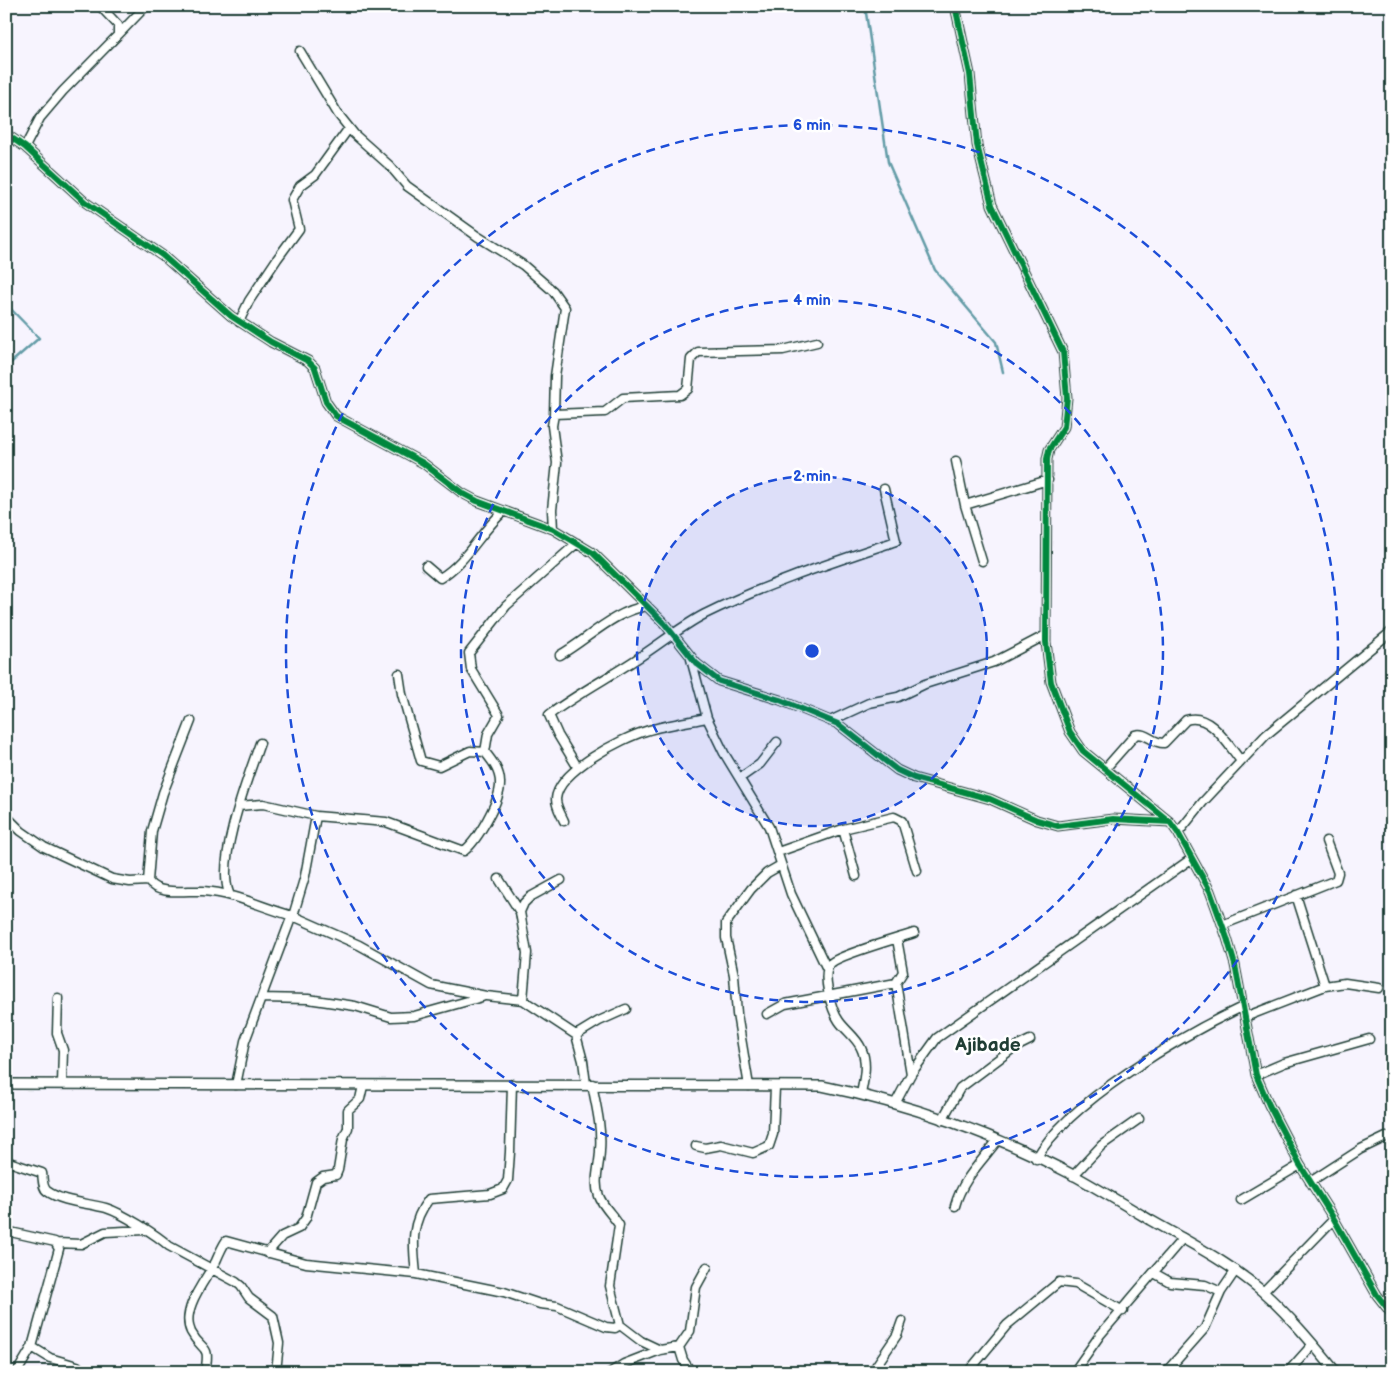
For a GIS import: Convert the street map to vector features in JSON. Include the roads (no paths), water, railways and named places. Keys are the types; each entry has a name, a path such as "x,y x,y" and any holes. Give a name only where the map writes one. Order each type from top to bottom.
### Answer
{"main road":[{"path":"6,1084 822,1086 861,1094 942,1120 997,1141 1073,1176 1183,1238 1236,1270 1263,1292 1313,1344 1336,1372"}],"street":[{"path":"100,6 118,24 118,35"},
{"path":"25,147 40,118 63,91 146,6"},
{"path":"955,6 970,74 977,145 992,205 1064,352 1067,398 1064,427 1049,450 1046,635 1051,682 1070,732 1083,751 1170,822 1210,892 1235,965 1256,1075 1310,1182 1334,1219 1377,1294 1392,1314"},
{"path":"300,51 338,114 408,186 470,231 523,265 553,291 565,308 555,376 552,426 557,463 552,510 553,529"},
{"path":"239,322 277,259 299,229 292,200 300,186 315,174 350,128"},
{"path":"6,134 25,147 85,202 155,249 239,322 308,361 315,368 326,402 336,416 423,463 462,494 503,512 553,529 607,566 647,606 703,670 719,681 780,700 830,721 848,731 876,755 904,774 990,799 1037,820 1058,826 1113,820 1170,822"},
{"path":"554,414 605,412 623,398 680,395 688,389 691,359 698,352 783,350 817,342"},
{"path":"956,461 965,505 982,562"},
{"path":"965,505 1048,480"},
{"path":"578,768 558,735 549,715 580,692 663,642 672,634 703,615 794,575 896,541 884,489"},
{"path":"426,566 440,578 451,572 488,525 503,512"},
{"path":"485,752 488,734 499,715 471,669 469,653 506,606 576,543"},
{"path":"560,656 631,610 647,606"},
{"path":"1178,833 1203,802 1266,735 1392,632"},
{"path":"830,721 868,703 898,697 925,684 994,662 1046,635"},
{"path":"691,657 707,718 765,820 778,852 791,894 827,969 830,995 836,1016 861,1049 865,1068 861,1094"},
{"path":"239,806 263,804 316,816 386,822 464,851 481,832 499,791 499,776 495,764 485,752 470,751 439,766 421,761 402,694 400,674"},
{"path":"564,821 556,800 558,791 563,782 578,768 629,737 646,731 707,718"},
{"path":"1105,770 1135,735 1142,734 1160,744 1164,744 1190,718 1197,719 1214,727 1241,761"},
{"path":"191,721 163,793 152,831 148,881 151,886 162,890 229,894 293,916 359,945 431,985 486,996 523,1000 576,1035 589,1084 600,1139 600,1152 596,1172 597,1189 604,1204 619,1225 610,1286 620,1326 641,1341 660,1350"},
{"path":"740,778 760,764 777,742"},
{"path":"229,894 226,885 226,867 246,779 260,743"},
{"path":"6,816 21,831 44,847 112,879 130,882 148,881"},
{"path":"236,1085 245,1041 293,916 305,876 316,816"},
{"path":"778,852 843,829 894,816 902,821 917,871"},
{"path":"843,829 856,876"},
{"path":"1222,925 1338,878 1326,841"},
{"path":"895,1104 911,1074 937,1038 1191,859"},
{"path":"749,1086 737,1014 734,975 726,923 751,889 767,873 781,865"},
{"path":"499,879 520,912 527,953 523,1000"},
{"path":"520,912 524,903 530,897 561,880"},
{"path":"1296,894 1325,986"},
{"path":"827,969 831,962 914,933"},
{"path":"897,939 903,972 896,983 911,1074"},
{"path":"768,1014 785,1004 896,983"},
{"path":"1245,1016 1325,986 1345,983 1379,988"},
{"path":"261,998 308,999 355,1006 391,1017 414,1016 486,996"},
{"path":"58,998 57,1033 63,1050 62,1084"},
{"path":"1036,1159 1044,1144 1056,1130 1110,1086 1154,1055 1242,1007"},
{"path":"576,1035 599,1021 626,1010"},
{"path":"1256,1075 1284,1063 1369,1039"},
{"path":"942,1120 960,1088 1012,1049 1030,1040"},
{"path":"416,1274 415,1228 418,1212 429,1199 490,1194 503,1190 508,1180 512,1084"},
{"path":"267,1253 282,1236 298,1228 306,1218 316,1182 323,1177 336,1175 343,1139 348,1128 348,1110 360,1099 363,1086"},
{"path":"696,1146 705,1148 721,1145 752,1153 769,1146 773,1134 775,1086"},
{"path":"1073,1176 1102,1145 1139,1119"},
{"path":"1310,1182 1361,1149 1386,1137"},
{"path":"955,1206 958,1193 969,1175 997,1141"},
{"path":"6,1161 42,1173 44,1187 56,1196 109,1209 241,1286 249,1298 273,1316 279,1343 276,1372"},
{"path":"1241,1200 1300,1164"},
{"path":"1263,1292 1334,1219"},
{"path":"6,1231 57,1243 81,1244 105,1232 145,1230"},
{"path":"1074,1372 1100,1335 1123,1311 1183,1238"},
{"path":"205,1372 208,1355 191,1332 189,1321 192,1306 226,1241 306,1263 416,1274 504,1292 540,1304 557,1306 606,1327 615,1328 620,1326"},
{"path":"17,1372 32,1347 59,1249 57,1243"},
{"path":"611,1372 624,1364 660,1350 679,1347 690,1331 696,1287 707,1267"},
{"path":"1166,1372 1205,1328 1221,1292 1236,1270"},
{"path":"1154,1273 1170,1282 1205,1285 1221,1292"},
{"path":"968,1372 1007,1325 1059,1282 1076,1284 1123,1311"},
{"path":"872,1372 897,1335 902,1321"},
{"path":"1288,1372 1313,1344"},
{"path":"32,1347 50,1358 77,1366 85,1372"},
{"path":"679,1347 683,1360 691,1372"}],"waterway":[{"path":"865,6 888,162 935,270 996,342 1003,372"},
{"path":"6,304 39,338 6,367"},
{"path":"531,1365 540,1372"}],"district":[{"name":"Ajibade","path":"988,1044"}]}
